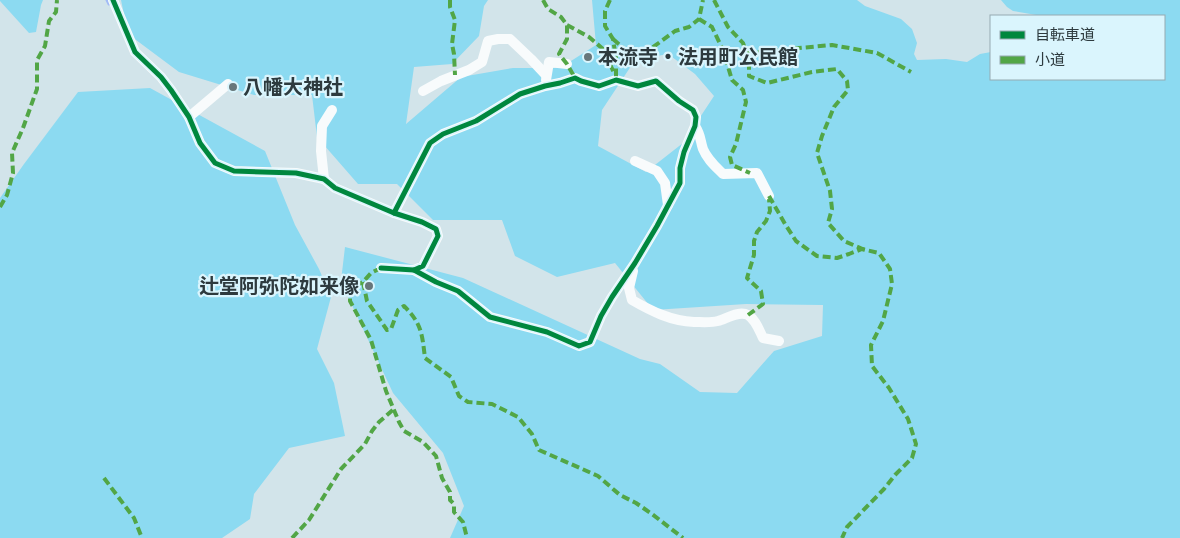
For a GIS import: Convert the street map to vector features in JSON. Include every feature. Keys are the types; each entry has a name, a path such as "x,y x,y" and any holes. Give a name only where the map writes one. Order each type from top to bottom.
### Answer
{"street":[{"path":"113,0 135,52 171,90 189,117 200,143 215,164 234,170 296,173 324,179 335,188 436,229 438,236 423,266 414,270"},
{"path":"381,268 414,270 458,291 490,317 547,332 579,346 590,342 601,316 657,226 680,183 680,168 696,118 693,110 679,101 656,81 638,86 616,80 599,86 575,78 560,83 546,80 510,39 488,41 482,62 423,91"},
{"path":"546,80 548,62 567,64"},
{"path":"394,213 430,143 443,134 476,121 546,80"},
{"path":"189,117 228,84"},
{"path":"324,179 321,151 322,126 332,110"},
{"path":"695,126 700,133 703,149 711,162 723,174 757,174 769,196"},
{"path":"635,161 657,171 665,183 668,205"},
{"path":"635,263 629,288 632,300 654,313 672,319 692,322 716,322 731,316 748,315 756,323 763,338 779,341"}],"shaded area":[{"path":"0,0 43,0 36,32 29,33"},
{"path":"121,0 488,0 484,6 479,36 452,64 414,67 406,124 461,77 513,68 560,68 596,45 592,0 857,0 865,6 901,19 912,29 917,43 914,54 917,60 946,59 967,62 980,54 990,52 990,80 1165,80 1165,15 1036,15 1013,11 1001,0 1180,0 1180,538 450,538 464,506 443,453 393,393 350,301 341,281 345,247 463,278 640,359 660,364 700,392 737,393 774,351 822,336 823,305 746,304 653,310 615,263 557,277 515,256 502,220 433,220 397,184 358,184 317,137 312,95 254,95 179,72 128,34","holes":["668,54 695,74 714,96 683,143 646,172 598,146 602,110 635,60"]},
{"path":"150,88 265,151 295,225 319,269 331,297 317,349 334,383 345,436 289,448 254,494 250,519 222,538 0,538 0,198 78,92"}],"waterway":[{"path":"107,0 109,4"}],"marked path":[{"path":"0,207 7,195 13,173 12,153 37,89 37,60 45,46 49,21 56,12 57,0"},
{"path":"450,0 450,7 455,20 452,44 455,75"},
{"path":"543,0 548,9 561,17 567,25 567,39 559,54 575,78"},
{"path":"610,0 605,11 605,26 613,39 616,58 616,80"},
{"path":"613,39 631,55 645,53 675,31 689,27 699,19 703,0"},
{"path":"714,0 728,27 743,43 749,61 749,76 767,83 812,72 837,69 847,81 848,90 834,107 817,153 830,191 832,209 828,223 844,241 865,250"},
{"path":"699,19 712,27 723,50 732,80 743,90 746,102 736,144 730,157 732,165 750,173"},
{"path":"567,25 589,37 603,49 615,75"},
{"path":"746,53 832,45 877,53 911,72"},
{"path":"769,196 796,241 817,256 837,258 862,249 879,253 890,269 892,284 883,321 871,345 872,366 889,388 908,419 916,444 912,458 847,527 842,538"},
{"path":"748,315 763,304 761,291 747,278 754,255 754,241 757,232 766,221 770,211 769,199"},
{"path":"381,268 371,273 363,282 350,288 350,301 371,340 386,391 399,422 404,431 423,442 436,456 442,478 450,492 450,500 454,504 454,512 463,522 467,538"},
{"path":"363,282 367,301 387,330 391,329 398,310 404,306 410,312 420,330 425,358 451,377 459,396 468,402 492,404 518,417 532,434 539,450 598,476 620,495 636,503 683,538"},
{"path":"292,538 309,520 341,469 365,444 379,422 394,409"},
{"path":"104,478 134,518 142,538"}],"cycle path":[{"path":"113,0 135,52 161,77 171,90 189,117 200,143 215,163 234,171 296,173 324,179 335,188 436,229 438,236 423,266 414,270"},
{"path":"381,268 414,270 458,291 490,317 547,332 579,346 590,342 601,316 657,226 680,183 680,168 684,152 695,126 696,117 693,110 679,101 656,81 638,86 616,80 599,86 575,78 545,86 520,94 476,121 443,134 430,143 394,213"}],"place":[{"name":"本流寺・法用町公民館","path":"588,57"},
{"name":"八幡大神社","path":"233,87"},
{"name":"辻堂阿弥陀如来像","path":"369,286"}]}
